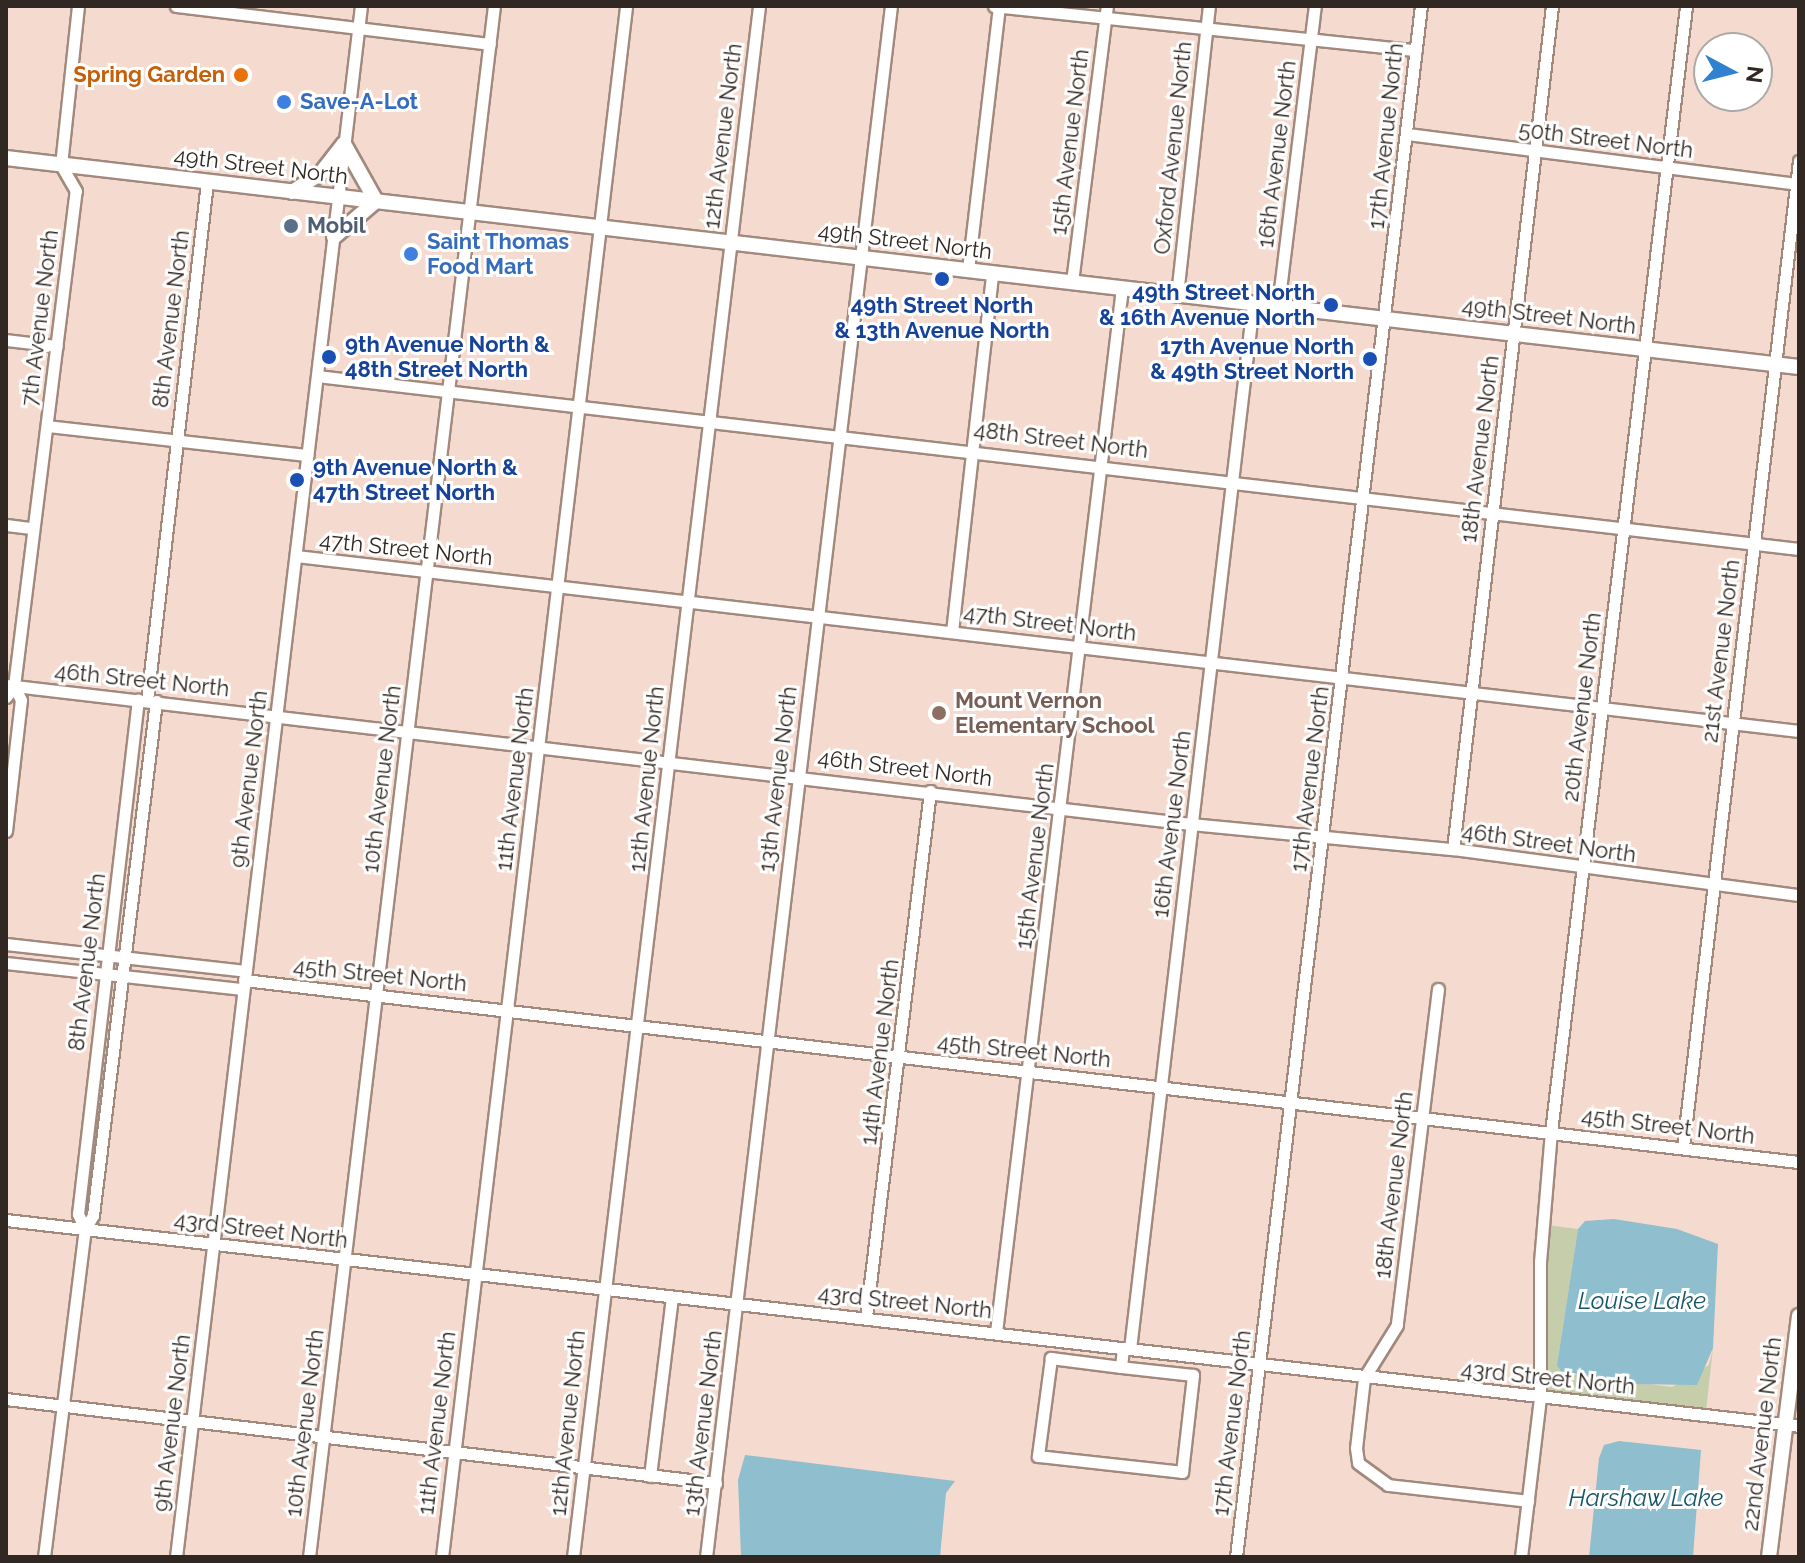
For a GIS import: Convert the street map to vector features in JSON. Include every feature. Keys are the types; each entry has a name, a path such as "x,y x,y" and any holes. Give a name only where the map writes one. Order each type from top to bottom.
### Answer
{"main road":[{"path":"292,192 321,173 344,144 376,201 334,237"},
{"name":"49th Street North","path":"6,158 1799,367"},
{"name":"22nd Avenue North","path":"1769,1557 1793,1425 1799,1316"}],"street":[{"name":"7th Avenue North","path":"6,831 21,700 10,686 76,191 61,165 78,6"},
{"path":"176,6 228,9 490,44"},
{"name":"9th Avenue North","path":"176,1557 361,6"},
{"name":"10th Avenue North","path":"309,1557 494,6"},
{"name":"11th Avenue North","path":"442,1557 626,6"},
{"name":"12th Avenue North","path":"573,1557 759,6"},
{"name":"13th Avenue North","path":"706,1557 891,6"},
{"path":"968,270 997,6 1106,12 1206,28 1416,50"},
{"name":"Oxford Avenue North","path":"1177,295 1209,6"},
{"name":"16th Avenue North","path":"1278,306 1315,6"},
{"name":"17th Avenue North","path":"1236,1557 1289,1100 1325,836 1421,6"},
{"name":"18th Avenue North","path":"1453,849 1552,6"},
{"name":"20th Avenue North","path":"1521,1557 1540,1398 1540,1262 1551,1132 1686,6"},
{"name":"15th Avenue North","path":"1072,282 1106,12"},
{"name":"50th Street North","path":"1407,134 1798,184"},
{"name":"21st Avenue North","path":"1683,1147 1799,161"},
{"name":"8th Avenue North","path":"44,1557 85,1229 93,1215 126,958 147,700 207,182"},
{"path":"952,632 992,273"},
{"name":"15th Avenue North","path":"996,1332 1103,466 1122,288"},
{"name":"16th Avenue North","path":"1121,1367 1126,1349 1214,663 1253,304"},
{"path":"6,340 57,346"},
{"name":"48th Street North","path":"317,376 839,434 1799,549"},
{"path":"47,426 307,455"},
{"path":"6,525 30,528"},
{"name":"47th Street North","path":"296,556 1799,731"},
{"path":"6,697 10,686"},
{"name":"46th Street North","path":"10,686 408,728 1191,824 1453,849 1799,895"},
{"name":"8th Avenue North","path":"85,1229 78,1214 108,955 147,700"},
{"name":"14th Avenue North","path":"866,1317 930,791"},
{"name":"45th Street North","path":"6,944 108,955 244,980 639,1025 767,1043 1422,1115 1799,1162"},
{"name":"45th Street North","path":"6,963 123,976 244,980"},
{"name":"18th Avenue North","path":"1364,1378 1397,1325 1438,989"},
{"name":"43rd Street North","path":"6,1220 1793,1425"},
{"path":"650,1476 672,1297"},
{"path":"1051,1358 1121,1367 1193,1375 1182,1472 1038,1456 1051,1358"},
{"path":"1364,1378 1356,1448 1358,1463 1371,1477 1388,1485 1528,1501"},
{"path":"6,1399 716,1483"}],"green space":[{"path":"1547,1225 1578,1229 1557,1365 1573,1374 1672,1387 1709,1365 1713,1348 1706,1411 1546,1390"}],"water":[{"name":"Louise Lake","path":"1614,1219 1677,1229 1718,1244 1713,1348 1697,1385 1634,1384 1561,1371 1557,1365 1578,1229 1585,1221"},
{"name":"Harshaw Lake","path":"1619,1441 1701,1450 1693,1557 1589,1557 1599,1458 1604,1445"},
{"path":"745,1455 955,1481 946,1493 940,1557 741,1557 738,1480"}],"place":[{"name":"Spring Garden","path":"241,75"},
{"name":"Save-A-Lot","path":"284,102"},
{"name":"Mobil","path":"291,226"},
{"name":"Saint Thomas Food Mart","path":"411,254"},
{"name":"49th Street North & 13th Avenue North","path":"942,279"},
{"name":"49th Street North & 16th Avenue North","path":"1331,305"},
{"name":"9th Avenue North & 48th Street North","path":"329,357"},
{"name":"17th Avenue North & 49th Street North","path":"1370,359"},
{"name":"9th Avenue North & 47th Street North","path":"297,480"},
{"name":"Mount Vernon Elementary School","path":"939,713"}]}
